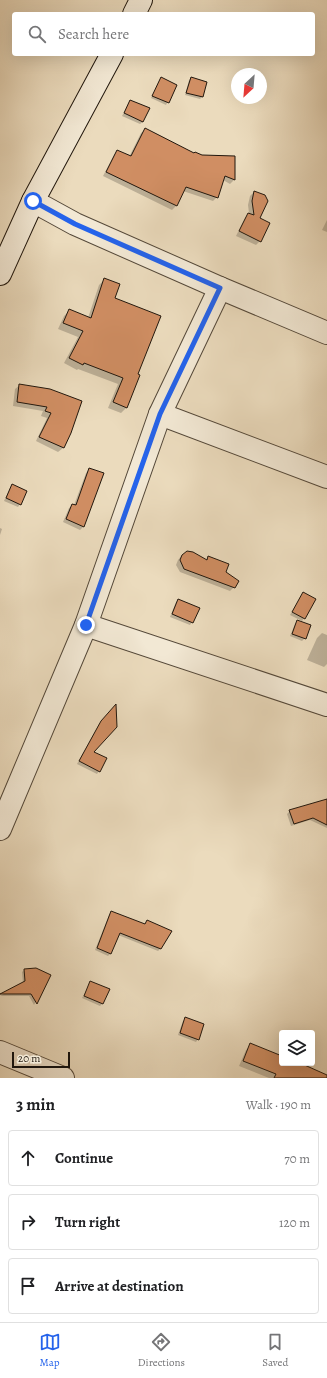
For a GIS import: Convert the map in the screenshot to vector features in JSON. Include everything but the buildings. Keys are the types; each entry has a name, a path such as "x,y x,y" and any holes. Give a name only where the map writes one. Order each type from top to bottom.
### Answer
{"street":[{"path":"135,12 141,0"},
{"path":"0,274 33,201 111,56"},
{"path":"33,201 75,224 327,333"},
{"path":"0,829 86,625 160,414 220,288"},
{"path":"160,414 327,477"},
{"path":"86,625 327,704"},
{"path":"0,1052 64,1078"}],"route":[{"path":"33,201 75,224 220,288 160,414 86,625"}]}
